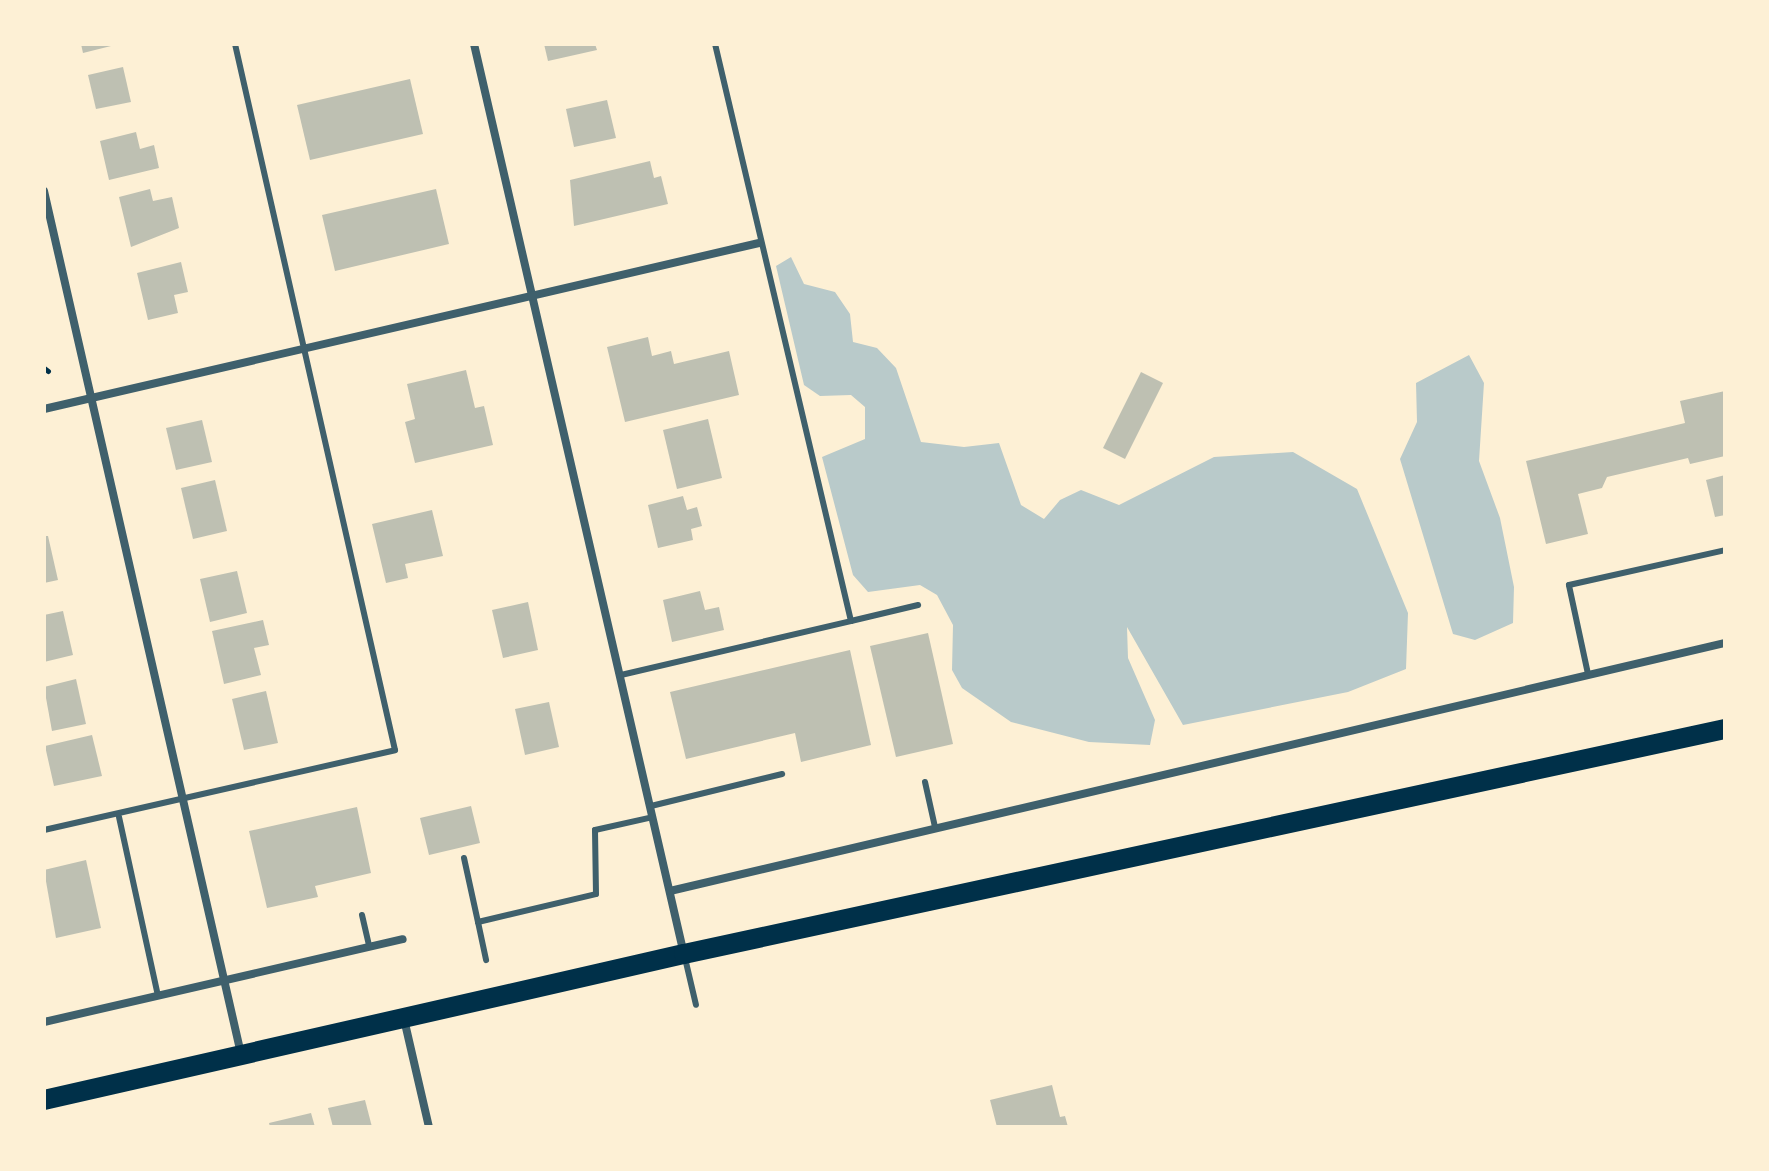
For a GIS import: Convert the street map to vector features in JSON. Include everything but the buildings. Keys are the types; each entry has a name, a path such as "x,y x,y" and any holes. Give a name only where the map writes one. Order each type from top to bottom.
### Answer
{"main road":[{"path":"44,1100 684,954 1725,729"}],"street":[{"path":"474,44 684,954"},
{"path":"44,191 241,1055"},
{"path":"44,409 759,243"},
{"path":"670,891 1725,643"},
{"path":"44,1022 403,939"},
{"path":"404,1018 429,1127"}],"lane":[{"path":"44,830 119,817 395,750 235,44"},
{"path":"715,44 759,243 851,621"},
{"path":"1588,674 1569,585 1725,550"},
{"path":"621,675 918,605"},
{"path":"651,806 782,774"},
{"path":"925,782 935,827"},
{"path":"119,817 158,996"},
{"path":"478,922 596,894 595,830 653,817"},
{"path":"464,858 486,960"},
{"path":"362,915 369,946"},
{"path":"684,954 696,1005"}],"shaded area":[{"path":"791,257 804,284 835,292 850,314 853,342 877,348 896,368 921,442 964,447 999,443 1021,505 1044,519 1060,500 1081,490 1119,505 1214,457 1293,452 1357,489 1408,613 1406,669 1348,692 1183,725 1127,627 1128,658 1155,720 1150,745 1089,742 1011,722 962,688 952,670 953,625 937,595 920,585 868,592 853,575 822,457 865,439 865,407 851,395 820,396 804,385 776,266"},
{"path":"1469,355 1484,383 1479,461 1500,518 1514,587 1513,623 1475,640 1453,634 1400,459 1417,422 1416,383"}]}
